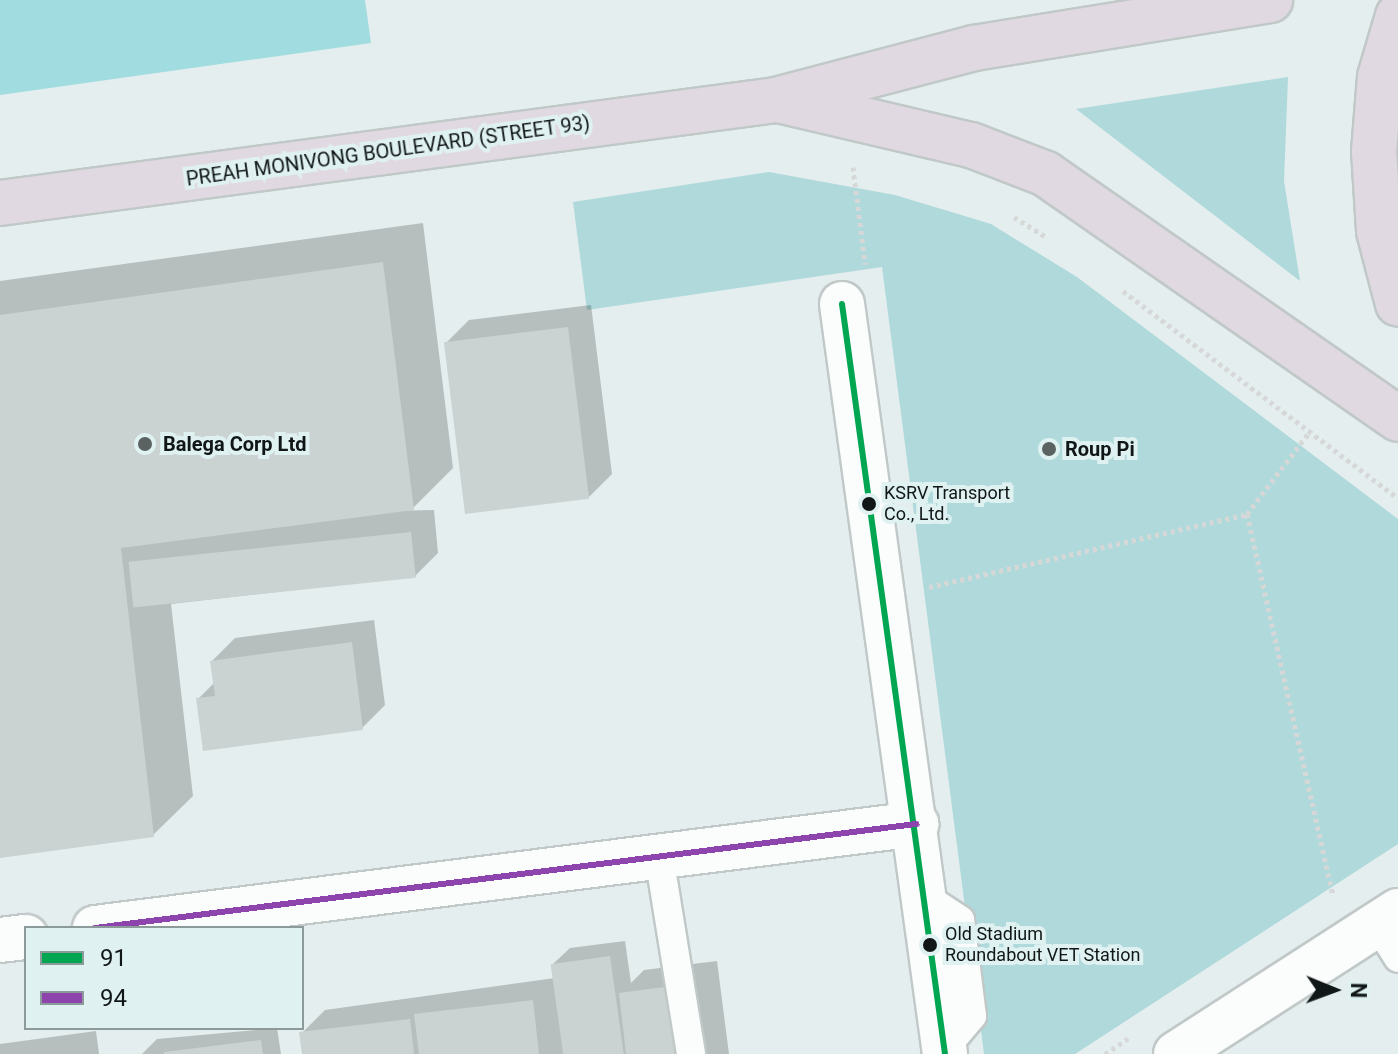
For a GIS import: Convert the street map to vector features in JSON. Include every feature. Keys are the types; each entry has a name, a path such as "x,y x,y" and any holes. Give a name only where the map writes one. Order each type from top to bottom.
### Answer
{"highway":[{"name":"PREAH MONIVONG BOULEVARD (STREET 93)","path":"0,203 776,100 974,48 1270,0"},
{"path":"1398,16 1380,77 1374,151 1379,231 1398,304"},
{"name":"PREAH MONIVONG BOULEVARD (STREET 93)","path":"776,100 971,145 1046,174 1398,419"}],"street":[{"path":"854,293 944,1052"},
{"path":"111,926 916,824"},
{"path":"1176,1054 1391,931"},
{"path":"0,940 24,937"}],"lane":[{"path":"659,856 691,1054"}],"path":[{"path":"854,293 852,167 867,170"},
{"path":"1007,212 1059,246"},
{"path":"1110,281 1398,498"},
{"path":"925,588 1247,514 1311,430"},
{"path":"1247,514 1335,904"}],"shaded area":[{"path":"0,0 365,0 371,43 0,95"},
{"path":"1288,77 1284,181 1300,281 1076,109"},
{"path":"769,172 895,195 991,224 1077,277 1398,519 1398,844 1075,1054 984,1054 882,267 587,310 573,202"}],"building":[{"path":"383,262 414,510 121,548 154,837 0,858 0,315"},
{"path":"568,327 589,499 465,514 444,342"},
{"path":"411,532 416,578 133,607 129,562"},
{"path":"352,642 363,730 203,751 196,698 215,696 210,661"},
{"path":"610,956 624,1054 563,1054 551,964"},
{"path":"694,983 703,1054 626,1054 619,993"},
{"path":"533,1000 539,1054 419,1054 414,1014"},
{"path":"410,1019 414,1054 302,1054 299,1032"},
{"path":"261,1040 263,1054 164,1054 164,1052"}],"transit line":[{"name":"91","path":"842,304 945,1054"},
{"name":"94","path":"111,926 916,824"}],"place":[{"name":"Balega Corp Ltd","path":"145,444"},
{"name":"Roup Pi","path":"1049,449"},
{"name":"KSRV Transport Co., Ltd.","path":"869,504"},
{"name":"Old Stadium Roundabout VET Station","path":"930,945"}]}
